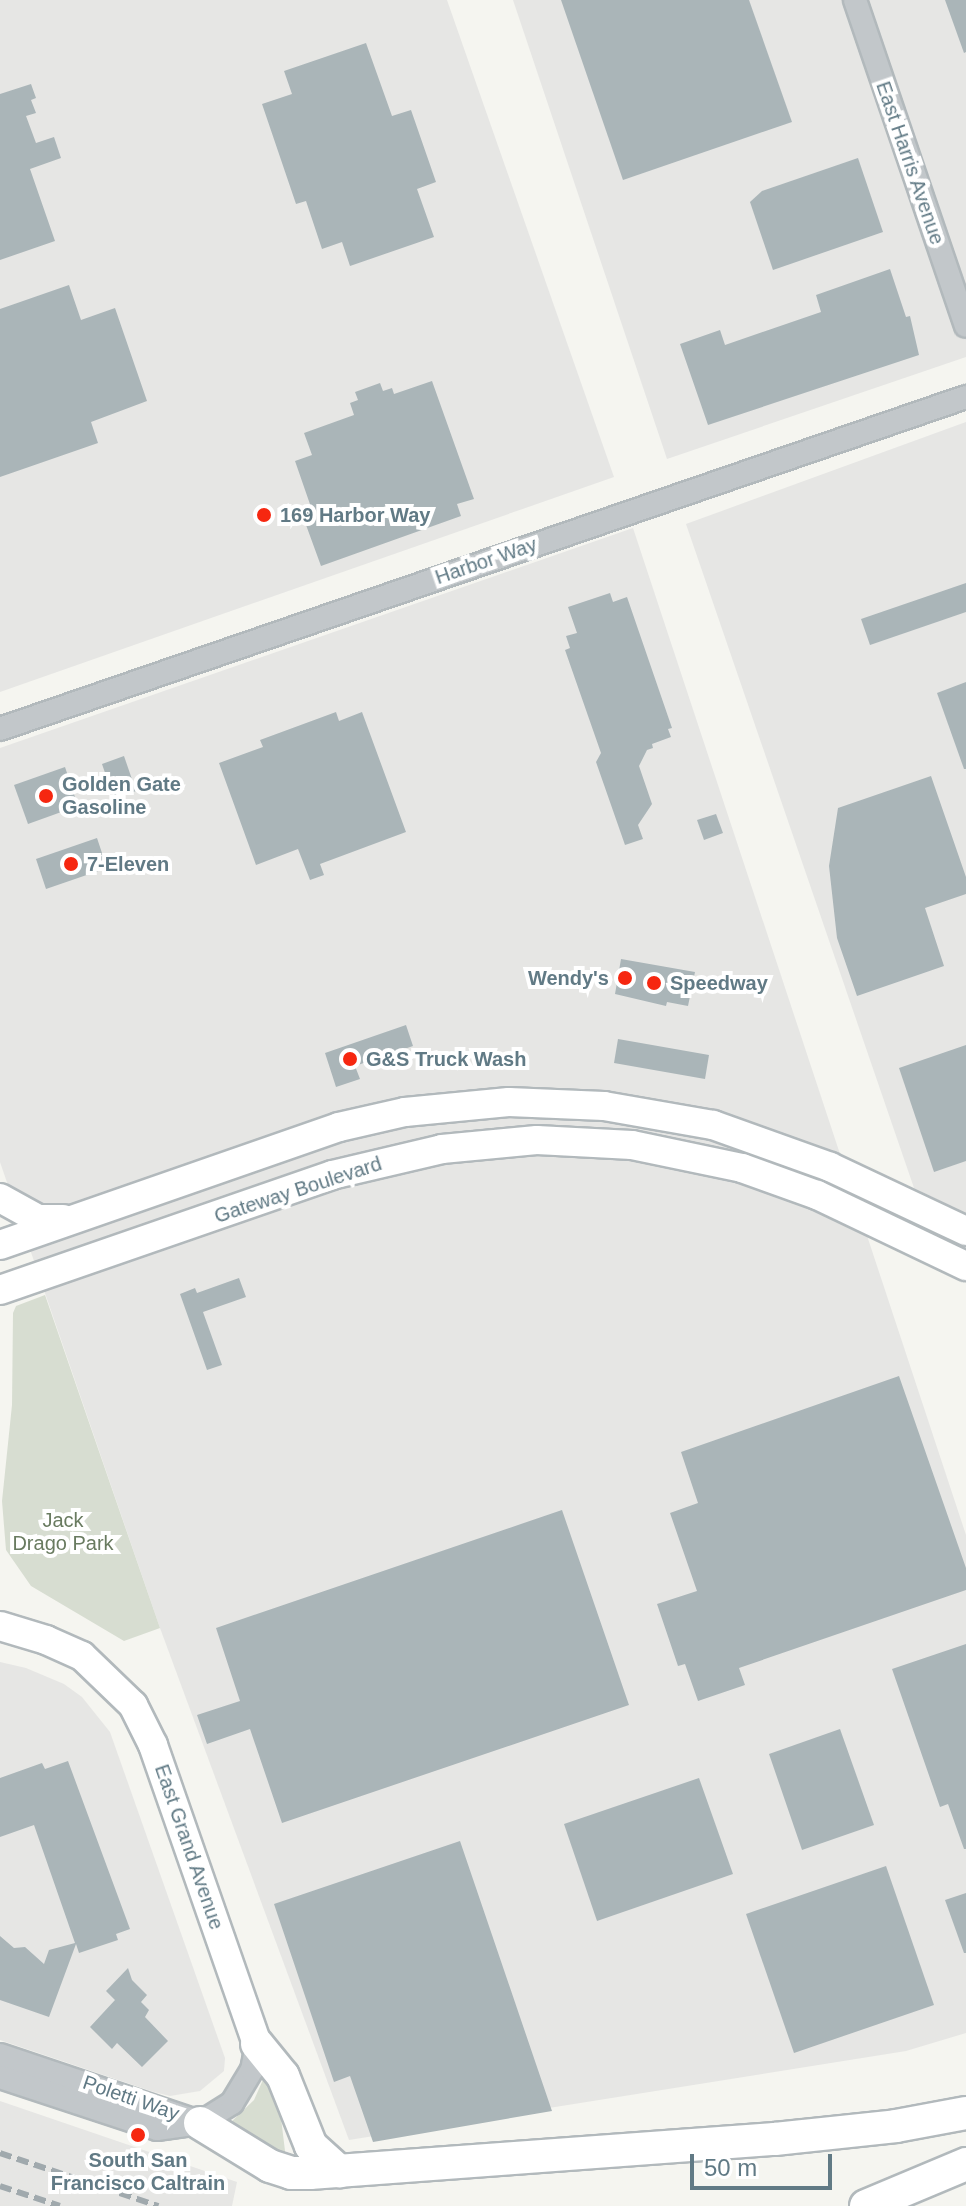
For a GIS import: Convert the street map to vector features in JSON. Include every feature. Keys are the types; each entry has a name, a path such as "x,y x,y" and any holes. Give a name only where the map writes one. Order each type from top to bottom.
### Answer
{"highway":[{"path":"257,2044 283,2076 311,2146 339,2171"},
{"path":"200,2123 270,2166 291,2173 775,2139 896,2126 966,2113"},
{"path":"866,2206 966,2164"}],"main road":[{"path":"0,1245 339,1127 416,1111 509,1102 604,1106 713,1125 830,1167 966,1231"},
{"name":"Gateway Boulevard","path":"0,1290 332,1175 442,1149 537,1140 632,1145 742,1168 817,1195 966,1266"},
{"path":"0,1198 38,1219 87,1214"},
{"name":"East Grand Avenue","path":"0,1626 46,1640 82,1656 133,1705 153,1745 257,2044"}],"street":[{"name":"East Harris Avenue","path":"855,0 966,326"},
{"name":"Harbor Way","path":"2,727 966,397"},
{"path":"200,2123 222,2111 244,2089 257,2044"},
{"name":"Poletti Way","path":"0,2055 200,2123"},
{"name":"Poletti Way","path":"0,2077 157,2129 200,2123"}],"shaded area":[{"path":"0,0 447,0 614,477 0,692"},
{"path":"513,0 966,0 966,357 667,459"},
{"path":"966,422 966,1214 914,1188 686,524"},
{"path":"633,528 966,1535 966,2033 906,2051 349,2140 160,1628 0,1162 0,748"},
{"path":"0,1662 26,1668 64,1684 82,1697 110,1732 225,2058 224,2071 200,2091 170,2096 154,2092 0,2040"},
{"path":"0,2101 237,2182 232,2206 0,2206"}],"green space":[{"name":"Jack Drago Park","path":"45,1295 160,1628 124,1641 31,1586 6,1550 2,1501 12,1405 13,1313 16,1306"},
{"path":"266,2073 280,2110 286,2159 228,2125 254,2100"}],"building":[{"path":"561,0 749,0 792,122 623,180"},
{"path":"945,0 966,0 964,53"},
{"path":"366,43 392,116 411,110 436,182 417,189 434,237 350,266 342,242 322,249 306,201 296,204 262,104 292,94 284,71"},
{"path":"31,84 36,98 31,100 36,113 26,116 36,143 54,137 61,158 30,169 55,241 0,260 0,94"},
{"path":"858,158 883,232 773,270 750,202 762,191"},
{"path":"890,269 906,317 910,316 919,355 708,425 680,344 720,330 725,345 821,312 816,295"},
{"path":"69,285 81,320 115,308 147,401 91,422 98,443 0,477 0,309"},
{"path":"432,381 474,499 457,504 461,516 321,566 302,514 312,510 295,461 312,455 304,433 354,415 350,403 358,400 355,392 380,383 383,391 392,388 394,394"},
{"path":"966,583 966,612 870,645 861,619"},
{"path":"610,593 613,602 627,597 672,728 668,729 671,737 652,744 653,748 647,750 639,766 652,804 638,825 643,839 625,845 596,762 601,753 565,650 570,648 566,636 577,633 568,607"},
{"path":"966,682 966,769 964,769 937,693"},
{"path":"336,712 339,721 362,712 406,832 320,864 324,875 310,880 298,849 256,865 219,763 263,747 260,740"},
{"path":"124,756 136,791 114,799 102,764"},
{"name":"Golden Gate Gasoline","path":"65,767 78,806 28,824 14,785"},
{"path":"931,776 966,877 966,894 925,908 944,966 857,996 837,938 829,866 838,808"},
{"path":"716,814 723,833 704,840 697,820"},
{"name":"7-Eleven","path":"97,838 107,868 46,889 36,859"},
{"path":"621,959 695,972 688,1006 667,1002 666,1006 615,994"},
{"name":"G&S Truck Wash","path":"406,1025 413,1046 355,1066 360,1079 336,1087 325,1053"},
{"name":"Speedway","path":"618,1039 709,1055 705,1079 614,1063"},
{"path":"966,1045 966,1161 934,1172 899,1068"},
{"path":"239,1278 246,1297 203,1312 222,1365 207,1370 180,1294 195,1288 197,1293"},
{"path":"899,1376 966,1568 966,1590 739,1668 745,1685 698,1701 685,1664 678,1666 657,1604 697,1591 670,1513 698,1503 681,1452"},
{"path":"562,1510 629,1705 282,1823 250,1729 207,1744 197,1715 240,1701 216,1628"},
{"path":"966,1644 964,1849 948,1804 940,1807 892,1669"},
{"path":"840,1729 874,1825 802,1850 769,1754"},
{"path":"68,1761 130,1929 116,1934 118,1940 79,1953 76,1944 49,2017 0,2000 0,1936 14,1948 25,1947 44,1964 49,1950 75,1943 34,1825 0,1837 0,1778 42,1763 45,1769"},
{"path":"699,1778 733,1874 597,1921 564,1824"},
{"path":"460,1841 552,2111 373,2142 350,2076 334,2082 274,1904"},
{"path":"886,1866 934,2005 794,2053 746,1914"},
{"path":"966,1893 966,1953 964,1953 945,1900"},
{"path":"128,1968 132,1980 147,1995 141,2002 149,2010 145,2017 168,2041 142,2067 117,2043 112,2049 90,2027 115,2000 106,1991"}],"railway":[{"path":"0,2153 158,2206"},
{"path":"0,2186 60,2206"}],"place":[{"name":"169 Harbor Way","path":"264,515"},
{"name":"Golden Gate Gasoline","path":"46,796"},
{"name":"7-Eleven","path":"71,864"},
{"name":"Wendy's","path":"625,978"},
{"name":"Speedway","path":"654,983"},
{"name":"G&S Truck Wash","path":"350,1059"},
{"name":"South San Francisco Caltrain","path":"138,2135"}]}
